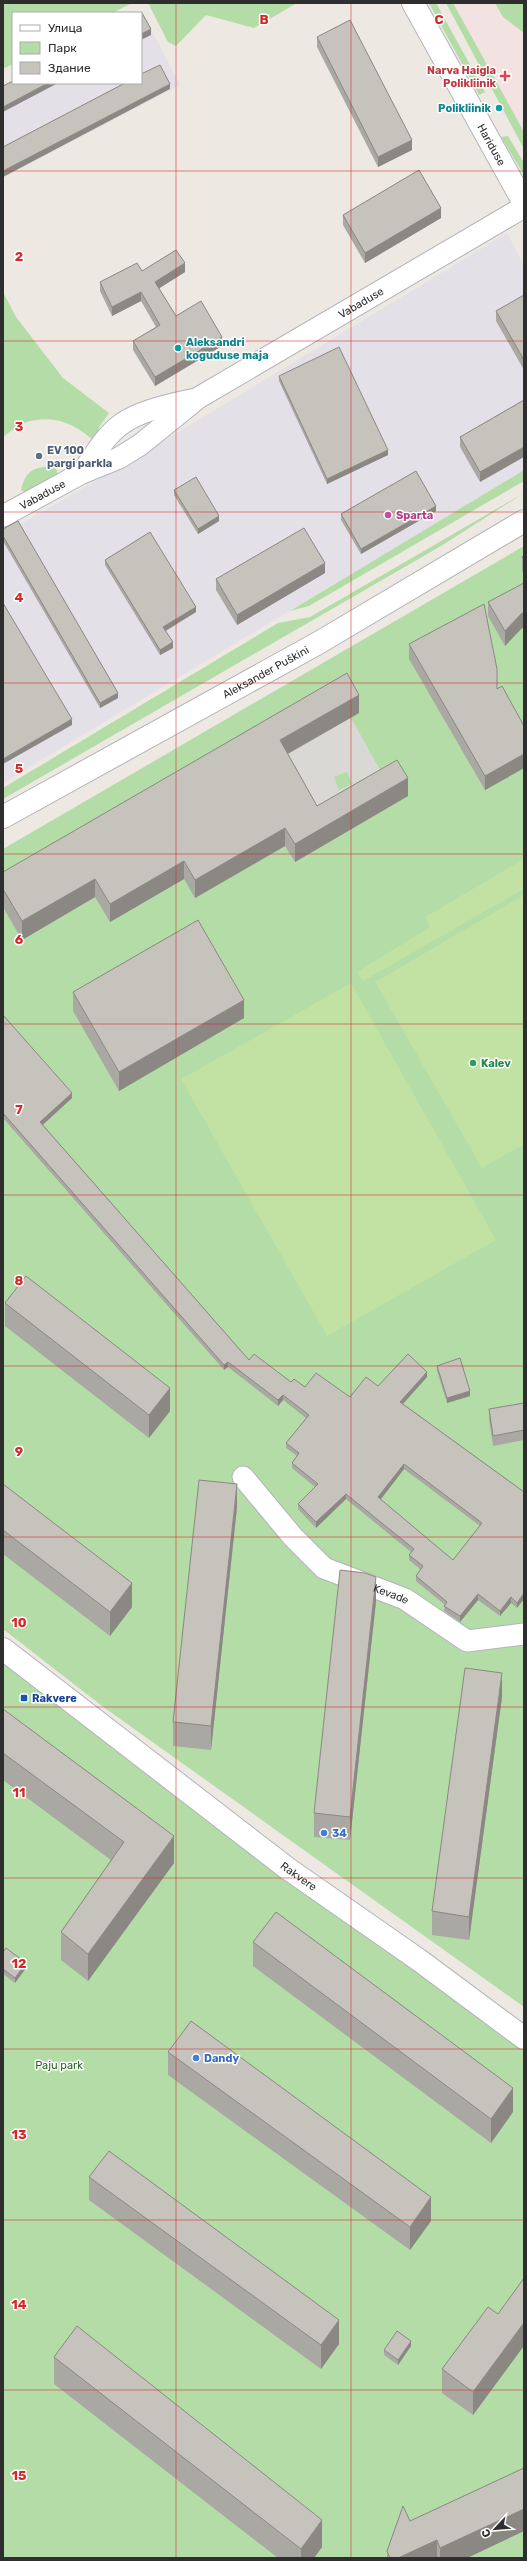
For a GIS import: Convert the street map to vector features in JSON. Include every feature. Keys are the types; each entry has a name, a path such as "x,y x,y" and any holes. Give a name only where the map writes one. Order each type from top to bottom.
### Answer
{"street":[{"name":"Hariduse","path":"413,3 524,203"},
{"name":"Vabaduse","path":"3,516 82,473 119,458 140,445 198,398 524,206"},
{"name":"Vabaduse","path":"82,473 107,437 123,422 180,402 198,398"},
{"name":"Aleksander Puškini","path":"3,817 320,642 524,521"},
{"name":"Kevade","path":"243,1477 292,1537 324,1568 405,1599 467,1641 524,1634"},
{"name":"Rakvere","path":"3,1649 288,1868 420,1960 524,2038"}],"shaded area":[{"name":"Narva Haigla Polikliinik","path":"446,3 524,3 524,149"},
{"path":"144,16 180,85 3,178 3,89 13,84 142,84 142,17"},
{"path":"507,233 524,265 524,470 3,783 3,523 12,517 16,525 19,525 132,460"},
{"path":"351,718 388,784 317,824 280,758","holes":["347,772 352,784 339,790 334,777"]}],"green space":[{"path":"3,3 132,3 114,12 12,12 12,64 3,69"},
{"path":"148,3 297,3 254,28 206,15 176,46 168,42"},
{"path":"429,3 436,3 485,92 479,95"},
{"path":"446,3 453,3 524,132 524,149"},
{"path":"495,3 524,3 524,33 503,17"},
{"path":"508,136 524,163 524,175 501,137"},
{"path":"3,292 16,317 63,378 109,413 99,427 97,444 82,431 74,427 57,420 47,419 24,423 3,437"},
{"path":"55,466 58,474 55,477 25,492 21,490 23,483 32,470 42,467"},
{"path":"524,470 524,481 309,606 290,611"},
{"path":"524,493 441,546 3,799 3,788 278,623 310,617"},
{"path":"524,546 524,2007 102,1706 3,1629 3,849"},
{"path":"524,859 524,889 363,981 357,972 430,927 425,917"},
{"name":"Kalev","path":"524,895 524,1144 482,1168 375,982"},
{"path":"351,983 496,1240 327,1336 181,1079"},
{"name":"Paju park","path":"3,1646 524,2046 524,2558 3,2558"}],"building":[{"path":"142,13 151,29 142,34"},
{"path":"350,20 412,140 378,157 317,37"},
{"path":"160,65 170,84 3,171 3,147 123,84 142,84 142,74"},
{"path":"12,82 12,84 46,84 3,107 3,86"},
{"path":"419,170 441,208 365,253 343,215"},
{"path":"176,250 185,263 155,282 176,316 201,301 222,337 155,377 133,341 160,325 141,292 112,307 100,282 137,263 142,271"},
{"path":"524,295 524,360 496,311"},
{"path":"339,347 388,450 327,479 279,376"},
{"path":"524,400 524,447 480,472 460,437"},
{"name":"Sparta","path":"416,471 436,506 361,549 341,514"},
{"path":"196,477 219,516 198,529 174,490"},
{"path":"18,521 118,693 100,703 3,536 3,529"},
{"path":"304,528 325,563 237,615 216,579"},
{"path":"150,532 196,607 163,627 173,642 160,650 105,560"},
{"path":"524,583 524,612 505,631 488,602"},
{"path":"3,603 72,719 3,759"},
{"path":"484,604 497,669 497,689 502,686 524,726 524,754 485,776 409,644"},
{"path":"347,673 359,695 280,740 317,806 397,760 408,778 295,844 285,828 195,880 184,861 110,904 95,879 22,921 3,889 3,872"},
{"path":"198,920 244,1000 119,1072 73,992"},
{"path":"3,1015 72,1093 40,1122 249,1360 254,1354 291,1382 294,1379 305,1387 316,1373 350,1397 366,1377 378,1386 408,1354 427,1372 400,1402 524,1492 524,1593 517,1603 511,1597 500,1611 478,1594 460,1616 444,1606 447,1602 416,1576 423,1566 409,1555 414,1549 346,1494 316,1522 298,1504 318,1484 292,1463 299,1453 286,1443 309,1415 283,1395 278,1400 228,1362 224,1365 3,1113","holes":["404,1464 482,1523 453,1560 378,1497"]},
{"path":"26,1276 170,1388 149,1415 5,1303"},
{"path":"460,1358 470,1391 447,1398 437,1366"},
{"path":"524,1403 524,1430 493,1436 489,1409"},
{"path":"199,1480 237,1484 211,1726 173,1722"},
{"path":"3,1484 132,1583 110,1612 3,1530"},
{"path":"340,1570 365,1573 376,1577 350,1817 314,1813"},
{"path":"465,1668 502,1673 469,1917 432,1911"},
{"path":"3,1709 174,1836 88,1954 61,1932 124,1842 3,1753"},
{"path":"276,1912 513,2088 491,2119 253,1942"},
{"path":"6,1948 26,1963 15,1978 3,1969 3,1952"},
{"path":"191,2021 431,2197 410,2227 168,2052"},
{"path":"109,2151 339,2320 321,2345 89,2177"},
{"path":"524,2278 524,2325 523,2324 473,2392 442,2369 488,2307 498,2314"},
{"path":"77,2326 322,2520 301,2549 54,2357"},
{"path":"397,2331 411,2341 398,2360 384,2350"},
{"path":"524,2468 524,2509 440,2548 437,2540 398,2558 390,2558 387,2551 403,2506 410,2521"}],"place":[{"name":"Narva Haigla Polikliinik","path":"505,76"},
{"name":"Polikliinik","path":"499,108"},
{"name":"Aleksandri koguduse maja","path":"178,348"},
{"name":"EV 100 pargi parkla","path":"39,456"},
{"name":"Sparta","path":"388,515"},
{"name":"Kalev","path":"473,1063"},
{"name":"Rakvere","path":"24,1698"},
{"name":"34","path":"324,1833"},
{"name":"Dandy","path":"196,2058"}]}
